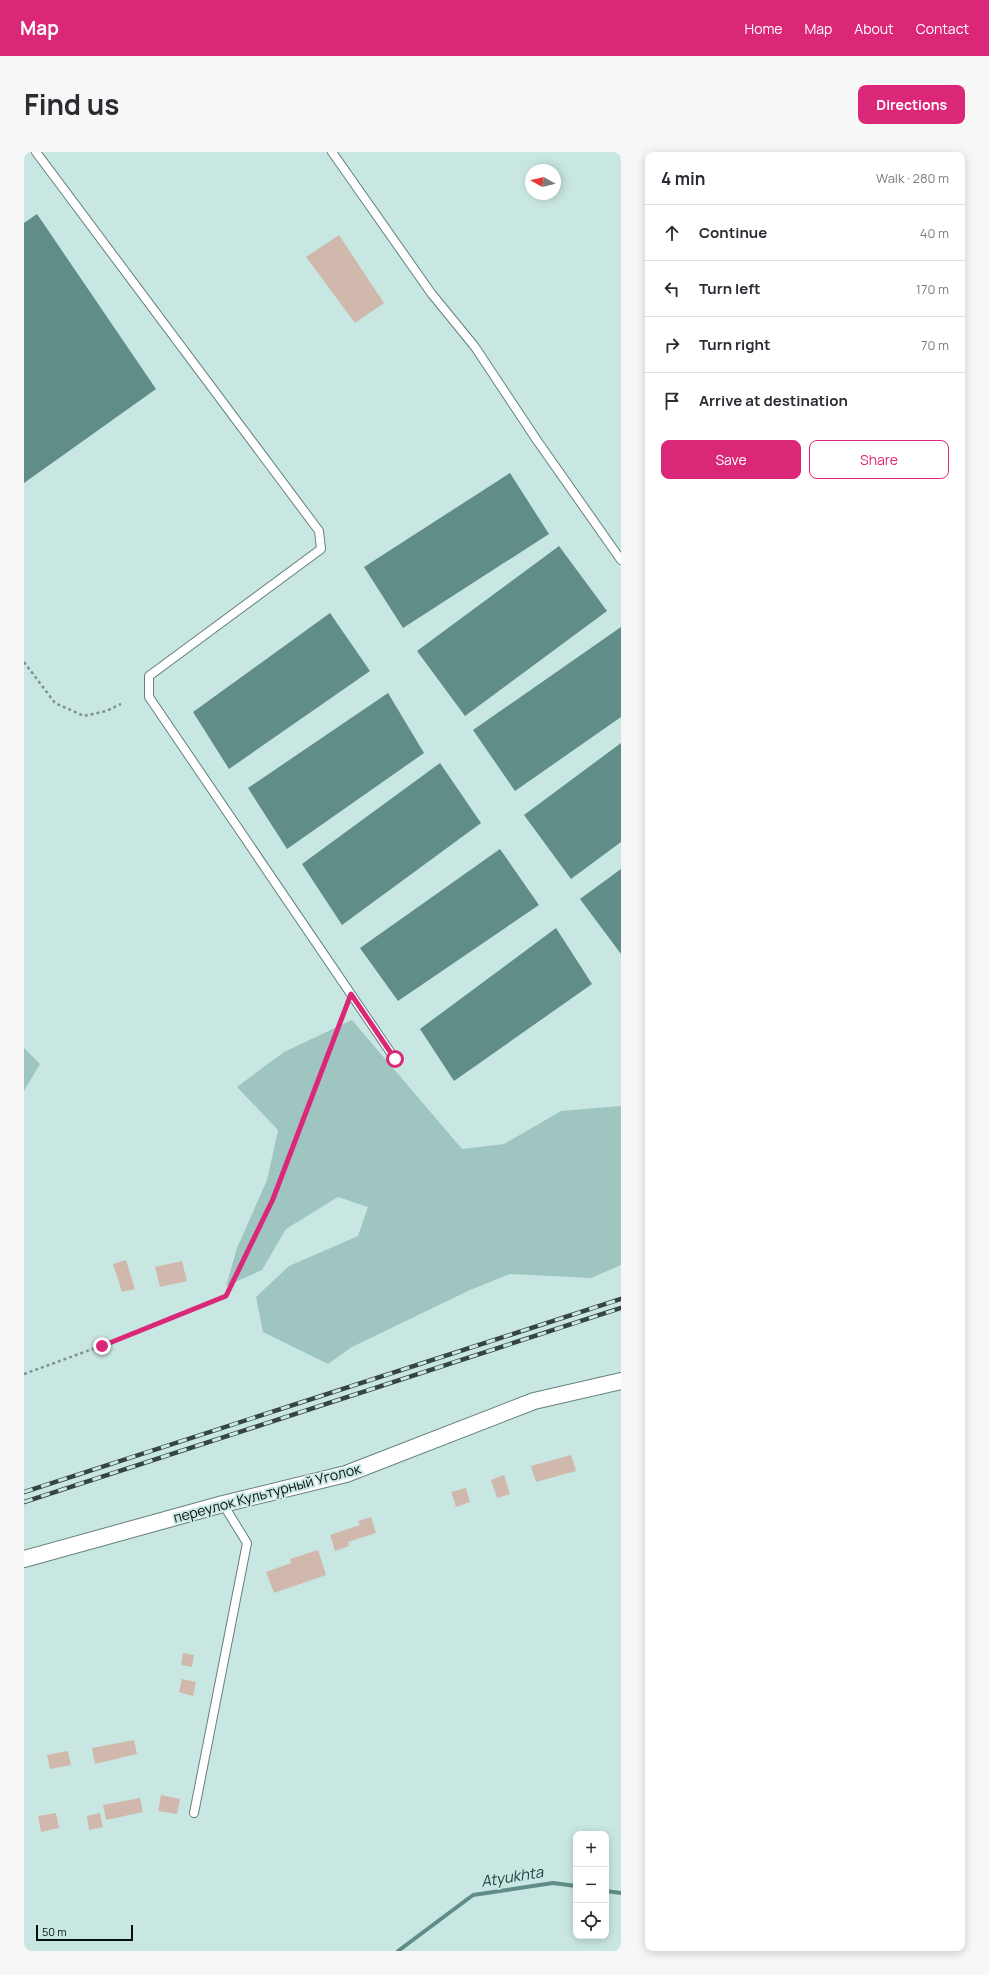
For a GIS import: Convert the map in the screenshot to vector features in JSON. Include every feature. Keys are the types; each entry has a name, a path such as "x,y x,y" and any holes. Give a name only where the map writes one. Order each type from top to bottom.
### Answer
{"street":[{"name":"переулок Культурный Уголок","path":"24,1559 223,1504 346,1474 534,1401 621,1381"}],"lane":[{"path":"36,152 319,531 321,549 149,676 149,697 395,1059"},
{"path":"332,152 430,293 475,347 536,439 621,560"},
{"path":"194,1813 247,1543 223,1504"}],"path":[{"path":"24,662 55,703 84,716 106,712 121,704"},
{"path":"24,1374 102,1346 226,1296 273,1199 351,994"}],"shaded area":[{"path":"37,214 156,389 24,483 24,223"},
{"path":"510,473 549,534 403,628 364,567"},
{"path":"559,546 607,611 465,716 417,651"},
{"path":"330,613 370,671 229,769 193,712"},
{"path":"621,627 621,717 515,791 473,730"},
{"path":"388,693 424,753 287,849 248,788"},
{"path":"621,743 621,842 571,879 524,815"},
{"path":"440,763 481,823 342,925 302,864"},
{"path":"500,849 539,905 398,1001 360,948"},
{"path":"621,869 621,954 580,899"},
{"path":"556,928 592,984 454,1081 420,1029"},
{"path":"352,1020 462,1149 504,1144 561,1111 621,1106 621,1265 591,1278 510,1274 470,1290 352,1347 328,1364 263,1332 256,1297 289,1266 358,1236 368,1207 338,1197 286,1229 262,1270 226,1286 237,1248 267,1180 278,1130 237,1087 284,1052"},
{"path":"24,1048 40,1064 24,1091"}],"building":[{"path":"339,235 384,303 355,323 306,257"},
{"path":"126,1260 135,1289 122,1292 113,1264"},
{"path":"182,1261 187,1281 160,1287 155,1267"},
{"path":"571,1455 576,1471 536,1482 531,1466"},
{"path":"504,1475 510,1494 497,1498 491,1480"},
{"path":"466,1488 470,1502 456,1507 451,1492"},
{"path":"371,1517 376,1533 348,1542 349,1546 335,1551 330,1535 360,1525 358,1521"},
{"path":"318,1550 326,1575 274,1593 266,1572 291,1563 290,1559"},
{"path":"183,1653 194,1655 192,1667 181,1665"},
{"path":"182,1679 196,1682 193,1696 179,1692"},
{"path":"134,1740 137,1754 95,1764 92,1748"},
{"path":"68,1751 71,1765 50,1769 47,1755"},
{"path":"161,1795 180,1799 177,1814 158,1811"},
{"path":"140,1798 143,1812 106,1820 103,1805"},
{"path":"56,1813 59,1828 41,1832 38,1816"},
{"path":"100,1813 103,1827 89,1830 87,1816"}],"waterway":[{"name":"Atyukhta","path":"398,1951 473,1895 553,1883 573,1886"},
{"name":"Atyukhta","path":"609,1891 621,1893"}],"railway":[{"path":"24,1492 621,1299"},
{"path":"24,1502 621,1308"}],"route":[{"path":"102,1346 226,1296 273,1199 351,994 395,1059"}]}
